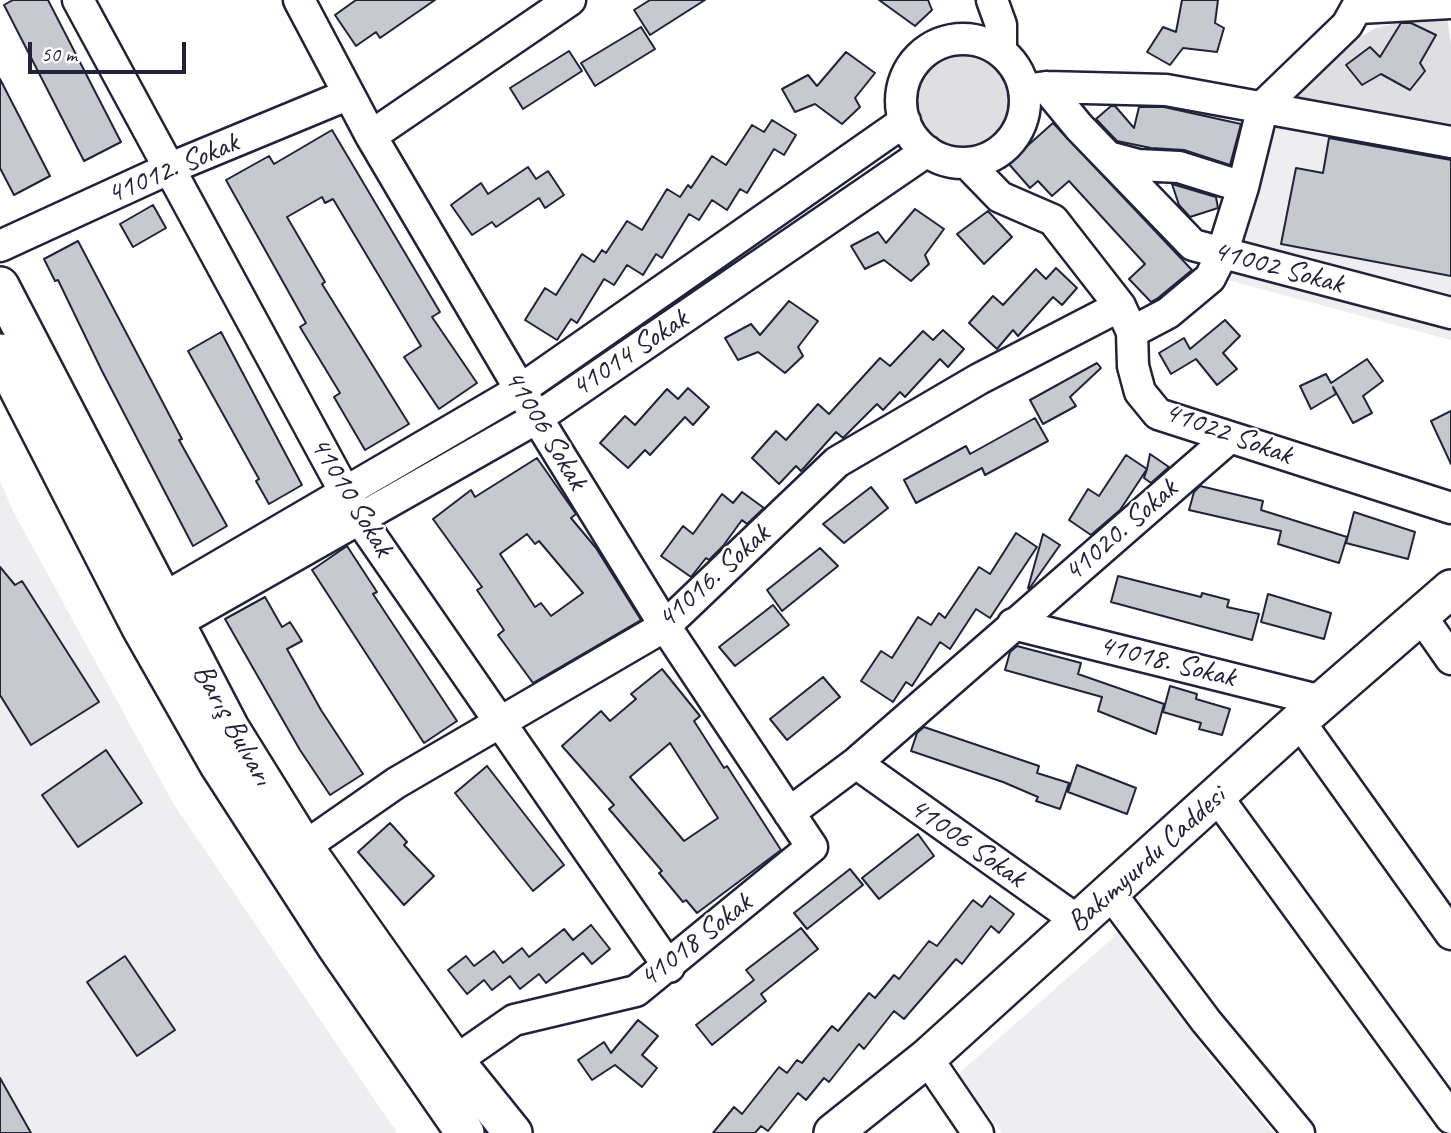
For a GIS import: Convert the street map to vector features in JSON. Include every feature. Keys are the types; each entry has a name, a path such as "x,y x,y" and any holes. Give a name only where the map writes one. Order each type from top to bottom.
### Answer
{"main road":[{"name":"Barış Bulvarı","path":"0,286 163,614 219,765 348,936 513,1133"},
{"name":"Barış Bulvarı","path":"0,353 304,847 348,936 465,1133"},
{"name":"Bakımyurdu Caddesi","path":"836,1131 927,1058 1218,798 1310,711 1451,590"}],"street":[{"name":"41010 Sokak","path":"78,0 352,506 499,724 669,967"},
{"name":"41006 Sokak","path":"299,0 347,95 520,390 665,626 812,847"},
{"path":"371,136 570,0"},
{"path":"992,0 1000,24 1001,52"},
{"path":"1263,106 1347,24 1360,4 1451,3"},
{"path":"1035,88 1025,106 1020,127 1003,149 984,160 967,163 939,160 916,143 905,121 900,98 905,77 916,60 933,46 961,38 983,41 1001,52 1035,88 1166,90 1451,142"},
{"name":"41002 Sokak","path":"1035,88 1107,156 1193,245 1451,313"},
{"name":"41012. Sokak","path":"0,246 169,169 347,95"},
{"name":"41016. Sokak","path":"304,847 396,783 665,626 837,462 979,379 1126,319 1168,313 1210,278 1222,254 1243,187 1263,106"},
{"name":"41014 Sokak","path":"352,506 905,121"},
{"name":"41014 Sokak","path":"163,614 352,506 537,418 927,151"},
{"path":"1107,156 1138,165 1179,167 1243,187"},
{"path":"967,163 1000,197 1053,220 1126,319"},
{"name":"41022 Sokak","path":"1126,319 1140,392 1158,414 1451,508"},
{"name":"41020. Sokak","path":"1013,624 1229,438"},
{"path":"1421,615 1451,659"},
{"path":"789,813 856,763 1013,624"},
{"name":"41018. Sokak","path":"1013,624 1310,711"},
{"path":"1310,711 1451,934"},
{"name":"41006 Sokak","path":"856,763 1078,922"},
{"path":"1218,798 1451,1118"},
{"name":"41018 Sokak","path":"455,1061 514,1020 636,991 669,967 812,847"},
{"path":"1111,894 1206,1021 1299,1133"},
{"path":"927,1058 978,1133"}],"shaded area":[{"path":"1446,10 1451,45 1451,126 1278,95 1320,60 1376,28"},
{"path":"965,51 984,55 1000,65 1010,81 1014,100 1010,119 1000,135 984,145 965,149 946,145 930,135 920,119 916,100 920,81 930,65 946,55"},
{"path":"1276,123 1451,146 1451,340 1220,278"},
{"path":"0,480 13,511 173,803 397,1133 0,1133"},
{"path":"1122,930 1209,1056 1274,1133 1002,1133 957,1075"}],"building":[{"path":"13,0 48,0 121,142 84,161 4,5"},
{"path":"356,0 435,0 380,38 376,32 356,46 335,15"},
{"path":"650,0 705,0 650,35 634,10"},
{"path":"879,0 928,0 932,10 915,26"},
{"path":"1182,0 1218,0 1215,23 1224,28 1217,52 1183,48 1170,65 1147,52 1163,27 1176,32"},
{"path":"1401,23 1411,23 1436,35 1420,63 1425,71 1410,90 1381,74 1362,85 1346,65 1370,47 1380,57"},
{"path":"641,27 655,49 595,86 581,63"},
{"path":"569,51 582,71 523,109 510,88"},
{"path":"846,52 875,73 855,98 860,107 842,124 815,104 795,112 782,89 808,75 817,86"},
{"path":"0,79 50,176 14,195 0,168"},
{"path":"1111,106 1115,106 1134,128 1139,107 1164,107 1241,124 1230,165 1184,150 1151,148 1117,141 1096,119"},
{"path":"772,120 796,135 784,155 774,149 747,193 740,189 727,210 712,200 699,220 689,214 662,258 656,254 643,275 627,265 614,285 604,279 577,323 571,319 557,340 525,320 545,288 556,295 582,254 594,262 602,250 606,253 627,221 642,230 667,189 680,197 688,185 691,188 712,156 726,165 752,125 764,132"},
{"path":"1053,123 1192,270 1158,298 1151,302 1129,279 1145,264 1069,181 1052,196 1038,181 1030,188 1008,163"},
{"path":"332,130 440,312 432,317 477,383 439,409 404,357 421,346 333,199 325,203 322,197 287,217 325,282 322,284 409,424 365,450 334,397 340,393 300,327 306,323 226,180 269,156 274,164"},
{"path":"1329,138 1451,160 1451,276 1281,244 1296,168 1323,173"},
{"path":"528,167 536,179 548,171 564,195 545,208 539,198 496,227 492,222 472,235 451,205 481,183 488,194"},
{"path":"1172,184 1216,197 1218,208 1190,217 1179,205"},
{"path":"153,205 166,228 133,247 120,224"},
{"path":"915,209 944,229 925,255 929,264 911,281 884,260 865,269 851,246 878,232 886,243"},
{"path":"988,211 1012,237 984,264 957,234"},
{"path":"78,241 182,439 179,440 227,526 193,546 58,280 55,281 44,259"},
{"path":"1056,268 1077,288 1062,305 1053,297 1018,336 1013,330 997,349 969,323 993,296 1003,305 1036,269 1046,279"},
{"path":"789,301 818,321 798,347 803,356 785,373 758,352 738,360 725,338 751,324 760,335"},
{"path":"1225,320 1240,336 1223,353 1237,369 1217,385 1196,359 1171,374 1159,353 1184,338 1190,349"},
{"path":"943,330 964,349 948,367 940,359 905,397 900,392 883,410 877,404 843,438 836,432 801,471 796,466 779,484 752,458 776,431 786,440 818,404 829,414 880,358 890,366 923,331 933,340"},
{"path":"221,332 302,485 269,504 256,481 259,479 188,351"},
{"path":"1367,359 1383,381 1363,396 1372,413 1353,423 1333,387 1336,394 1311,409 1300,386 1326,374 1331,383"},
{"path":"1097,363 1101,368 1070,397 1076,406 1043,424 1030,400"},
{"path":"688,388 709,407 693,425 685,417 650,455 645,450 628,468 600,443 625,416 635,425 667,389 678,399"},
{"path":"1451,411 1451,464 1431,421"},
{"path":"1035,418 1048,441 985,475 982,468 916,503 904,480 966,446 970,454"},
{"path":"1150,454 1169,467 1151,483 1144,478"},
{"path":"1126,455 1147,469 1120,510 1091,535 1069,520 1088,489 1099,496"},
{"path":"537,458 576,514 571,518 596,548 641,620 533,683 498,635 504,630 477,590 482,587 433,519 471,490 475,497","holes":["527,534 535,544 539,541 583,593 551,616 541,603 535,607 500,554"]},
{"path":"1200,486 1263,501 1261,510 1347,537 1339,563 1278,544 1281,531 1189,510 1194,492"},
{"path":"871,487 888,508 844,543 823,524"},
{"path":"742,492 764,508 747,524 742,520 723,546 709,560 706,558 691,577 661,556 683,526 693,534 722,494 733,503"},
{"path":"1354,512 1415,532 1408,559 1346,543"},
{"path":"1016,533 1037,547 990,618 976,609 950,649 940,642 912,686 906,682 893,702 861,681 881,651 892,658 918,617 931,625 939,613 945,618 979,567 990,574"},
{"path":"1043,534 1060,545 1029,589 1028,588"},
{"path":"347,546 377,592 373,594 457,721 424,743 312,570"},
{"path":"820,548 838,566 782,611 767,590"},
{"path":"0,567 15,585 22,581 99,702 31,745 0,695"},
{"path":"1118,576 1201,597 1202,593 1229,600 1227,607 1259,614 1252,640 1111,602"},
{"path":"1268,594 1331,613 1324,639 1261,622"},
{"path":"265,597 282,627 290,622 302,641 287,649 321,710 363,774 330,795 300,750 225,619"},
{"path":"773,605 789,625 735,666 719,647"},
{"path":"1017,646 1081,663 1078,674 1164,704 1156,734 1098,711 1102,697 1005,670 1010,652"},
{"path":"662,669 700,716 694,721 724,768 727,766 781,850 697,913 686,900 683,902 659,873 662,871 609,809 614,805 562,746 601,711 610,721 636,699 631,694","holes":["670,743 718,818 684,841 630,777"]},
{"path":"823,677 840,697 787,740 770,719"},
{"path":"1170,686 1197,694 1196,699 1230,709 1222,735 1199,729 1201,723 1163,712"},
{"path":"924,727 1039,766 1037,773 1069,783 1060,809 1036,801 1038,797 1003,782 911,751 917,733"},
{"path":"106,750 142,803 78,847 42,795"},
{"path":"1077,765 1136,788 1127,814 1068,792"},
{"path":"487,766 564,865 533,891 455,793"},
{"path":"390,823 407,842 404,845 434,876 404,905 358,852"},
{"path":"918,834 934,856 879,899 862,878"},
{"path":"850,869 863,885 807,929 794,913"},
{"path":"990,896 1014,914 999,933 991,926 962,964 956,959 904,1019 894,1011 864,1049 859,1044 829,1082 824,1078 806,1100 798,1093 768,1131 761,1126 755,1133 713,1133 734,1107 742,1114 779,1067 787,1073 797,1060 802,1063 832,1026 838,1031 869,993 875,998 894,975 899,979 929,941 937,946 973,900 982,907"},
{"path":"591,925 610,949 592,964 583,953 546,983 539,974 520,989 510,976 492,990 484,980 467,994 448,970 466,956 474,966 494,951 503,963 522,948 529,957 564,929 573,940"},
{"path":"801,928 818,949 761,994 766,1001 712,1045 696,1025 754,980 746,970"},
{"path":"125,956 175,1030 137,1056 87,982"},
{"path":"638,1020 658,1036 642,1055 657,1068 642,1087 615,1065 592,1080 578,1060 604,1042 611,1053"},
{"path":"0,1078 31,1133 0,1133"}]}
